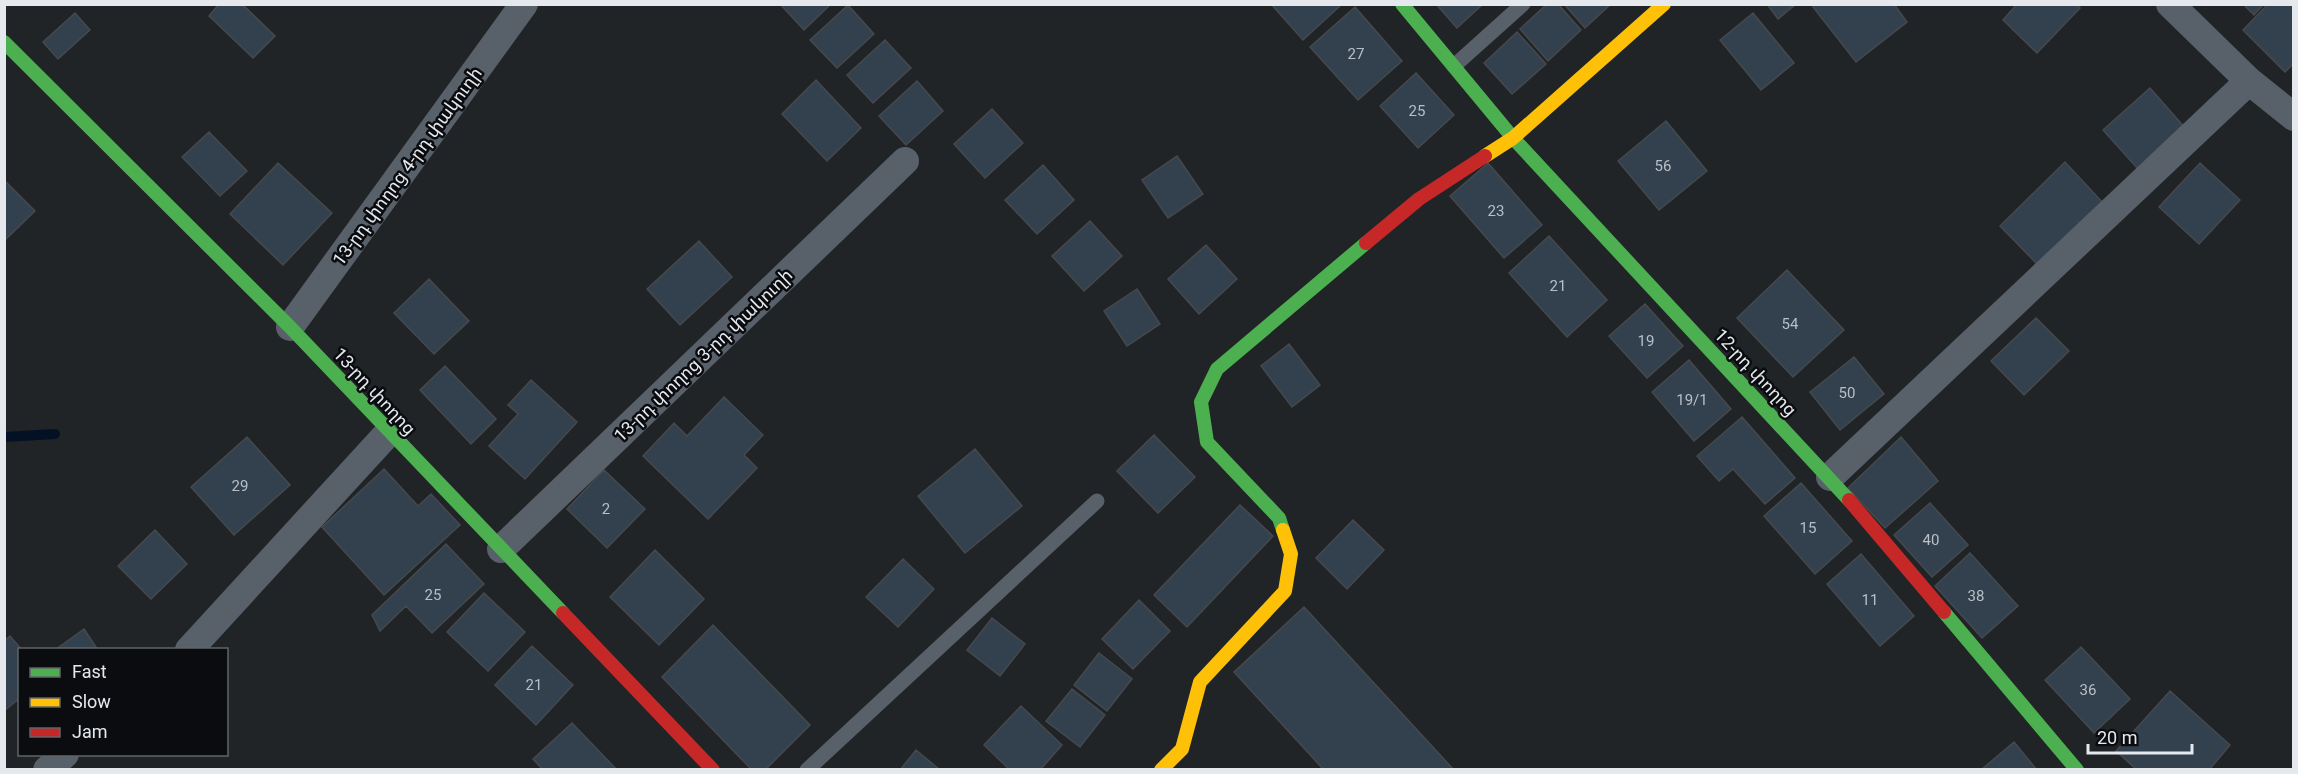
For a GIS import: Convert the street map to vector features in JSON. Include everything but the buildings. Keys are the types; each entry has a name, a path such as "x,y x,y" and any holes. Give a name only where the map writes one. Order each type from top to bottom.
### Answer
{"street":[{"name":"13-րդ փողոց 4-րդ փակուղի","path":"290,327 524,4"},
{"name":"12-րդ փողոց","path":"1402,4 1514,138 1830,477 2077,770"},
{"path":"1161,770 1182,749 1200,682 1285,591 1291,554 1279,518 1207,442 1202,402 1217,369 1419,199 1514,138 1664,4"},
{"path":"2170,4 2249,81 2294,117"},
{"name":"13-րդ փողոց","path":"4,42 290,327 713,770"},
{"path":"1830,477 2249,81"},
{"name":"13-րդ փողոց 3-րդ փակուղի","path":"501,549 905,161"},
{"path":"191,648 389,432"},
{"path":"47,770 63,756"}],"lane":[{"path":"1454,66 1522,4"},
{"path":"807,770 1097,501"}],"waterway":[{"path":"4,437 55,434"}],"traffic: fast":[{"path":"1402,4 1513,138 1849,500"},
{"path":"4,42 290,327 563,613"},
{"path":"1283,530 1279,518 1207,442 1201,402 1217,369 1366,243"},
{"path":"1944,612 2077,770"}],"traffic: slow":[{"path":"1485,156 1513,138 1664,4"},
{"path":"1161,770 1182,749 1200,682 1285,591 1291,554 1283,530"}],"traffic: jam":[{"path":"1366,243 1419,199 1485,156"},
{"path":"1849,500 1944,612"},
{"path":"563,613 713,770"}]}
